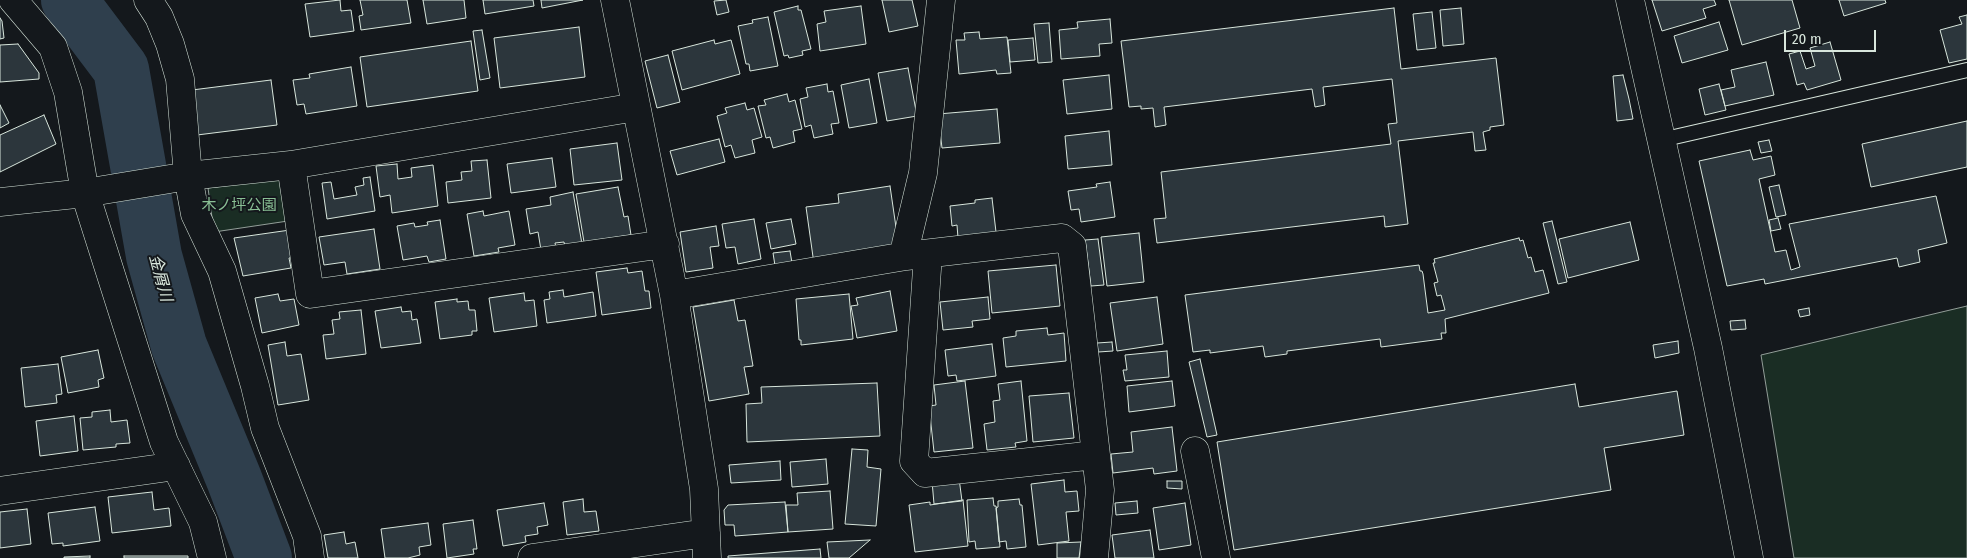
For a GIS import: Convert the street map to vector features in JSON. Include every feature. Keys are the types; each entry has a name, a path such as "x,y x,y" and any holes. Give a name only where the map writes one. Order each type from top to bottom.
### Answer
{"street":[{"path":"13,0 53,47 68,92 85,193 164,442 203,522 212,558"},
{"path":"148,0 159,17 170,44 180,79 188,176 195,214 222,271 265,428 307,536 310,558"},
{"path":"941,0 923,173 906,244 917,255 914,461 924,473 1096,456"},
{"path":"1630,0 1708,348 1749,558"},
{"path":"532,558 707,545 704,489 674,294 636,107 624,2"},
{"path":"0,202 85,193 188,176 291,164 636,107"},
{"path":"291,164 310,294 664,244"},
{"path":"674,294 917,255 1062,238 1072,246 1100,490 1094,558"},
{"path":"1195,451 1216,558"},
{"path":"0,491 176,466"}],"lane":[{"path":"1661,140 1967,70"}],"green space":[{"name":"木ノ坪公園","path":"284,178 288,221 214,232 208,188"},
{"path":"1967,306 1967,558 1794,558 1761,355"}],"building":[{"path":"340,0 341,11 351,10 354,31 310,37 305,4"},
{"path":"360,0 407,0 411,23 361,30 359,16 363,15"},
{"path":"423,0 464,0 466,18 427,24"},
{"path":"483,0 533,0 534,6 485,14"},
{"path":"541,0 583,0 542,8"},
{"path":"726,0 729,12 717,15 714,1"},
{"path":"882,0 912,0 918,26 889,32"},
{"path":"1652,0 1714,0 1716,5 1703,9 1706,18 1662,31"},
{"path":"1729,0 1792,0 1800,28 1742,45"},
{"path":"1839,0 1885,0 1886,3 1844,16"},
{"path":"798,6 798,10 801,10 811,49 802,51 803,55 789,58 788,55 784,56 774,12"},
{"path":"861,6 866,44 820,51 817,24 826,22 824,11"},
{"path":"1394,8 1401,69 1496,58 1504,125 1490,127 1490,130 1483,132 1486,150 1475,151 1473,132 1398,141 1408,224 1385,227 1384,216 1157,243 1154,219 1166,218 1161,172 1391,144 1388,124 1397,123 1392,79 1323,87 1325,105 1315,107 1312,89 1164,107 1166,125 1155,127 1153,108 1129,107 1121,41"},
{"path":"1461,8 1464,44 1443,46 1440,10"},
{"path":"1432,12 1436,48 1417,50 1413,14"},
{"path":"1967,15 1967,59 1949,63 1940,30 1962,24 1959,17"},
{"path":"768,17 778,66 750,71 749,64 746,64 738,26 753,23 752,20"},
{"path":"0,18 4,38 0,39"},
{"path":"1110,19 1112,43 1099,44 1100,56 1061,59 1059,30 1078,28 1077,22"},
{"path":"1719,22 1728,50 1682,63 1674,36"},
{"path":"1049,23 1052,62 1038,63 1034,24"},
{"path":"579,27 585,77 500,88 494,38"},
{"path":"482,30 490,78 480,80 473,31"},
{"path":"979,32 980,39 1007,37 1011,73 997,74 996,70 959,74 956,40 965,40 964,33"},
{"path":"1033,38 1035,60 1010,62 1008,40"},
{"path":"714,40 715,44 731,40 740,74 682,90 672,51"},
{"path":"471,41 478,91 367,107 360,57"},
{"path":"1830,42 1841,80 1807,90 1804,83 1797,85 1789,54 1800,51 1806,69 1815,66 1810,48"},
{"path":"18,44 39,73 39,79 0,82 0,45"},
{"path":"668,55 680,102 657,108 645,61"},
{"path":"1766,62 1774,95 1725,106 1721,90 1735,87 1731,70"},
{"path":"351,67 357,106 306,114 304,104 297,105 293,80 310,78 309,74"},
{"path":"908,68 917,116 887,121 878,73"},
{"path":"1109,75 1112,109 1067,114 1063,80"},
{"path":"1623,75 1633,119 1617,121 1613,76"},
{"path":"869,79 877,123 849,128 841,85"},
{"path":"271,80 277,125 197,135 192,90"},
{"path":"827,84 828,92 833,91 839,123 831,124 833,134 814,138 811,125 805,127 800,99 808,97 806,88"},
{"path":"1719,84 1726,110 1705,115 1699,89"},
{"path":"787,94 789,102 795,100 802,129 793,131 795,142 773,148 770,137 766,138 758,106 766,105 764,100"},
{"path":"745,103 747,110 754,108 762,137 752,140 755,153 735,158 731,145 725,147 717,116 727,113 725,108"},
{"path":"0,105 9,123 0,128"},
{"path":"997,109 1000,143 942,148 938,114"},
{"path":"44,115 56,144 0,172 0,135"},
{"path":"1967,121 1967,167 1871,187 1862,144"},
{"path":"1109,131 1112,165 1068,169 1065,136"},
{"path":"719,139 725,162 677,175 670,151"},
{"path":"1769,140 1772,151 1761,153 1758,142"},
{"path":"617,143 622,180 574,185 570,149"},
{"path":"1750,150 1753,160 1771,156 1775,175 1759,179 1775,252 1786,250 1791,270 1800,267 1789,224 1936,196 1947,243 1918,250 1920,262 1899,267 1897,258 1765,284 1764,279 1727,286 1699,161"},
{"path":"552,158 556,187 511,193 507,164"},
{"path":"487,160 491,198 448,203 446,182 462,180 461,172 472,171 471,161"},
{"path":"397,164 398,179 412,177 411,168 433,165 438,206 392,213 390,195 380,197 376,166"},
{"path":"370,177 375,211 327,219 322,183 331,182 334,199 357,195 355,187 364,185 363,178"},
{"path":"1110,182 1115,217 1081,222 1079,209 1071,210 1068,191 1097,187 1096,184"},
{"path":"1779,185 1786,215 1776,217 1769,187"},
{"path":"890,186 899,248 814,264 806,207 839,203 838,194"},
{"path":"618,187 624,217 628,216 631,235 584,242 576,194"},
{"path":"573,192 582,244 565,247 564,242 555,243 556,248 541,250 538,232 530,234 526,209 551,205 550,197"},
{"path":"992,198 996,232 958,238 957,225 952,226 950,206 975,203 975,200"},
{"path":"483,211 484,216 509,211 515,245 498,248 499,252 474,256 467,214"},
{"path":"1778,218 1781,229 1771,231 1769,220"},
{"path":"754,219 761,259 738,264 735,247 726,248 722,224"},
{"path":"791,219 796,244 771,249 766,223"},
{"path":"440,220 446,259 429,262 427,256 403,260 397,226 414,223 415,227 428,225 427,222"},
{"path":"1552,221 1567,282 1558,284 1543,223"},
{"path":"1630,222 1639,260 1568,278 1559,239"},
{"path":"716,226 719,246 710,247 713,268 686,272 680,232"},
{"path":"374,229 380,269 347,274 345,262 324,265 319,237"},
{"path":"290,230 294,257 289,258 291,268 243,276 234,238"},
{"path":"1139,233 1144,282 1107,286 1101,237"},
{"path":"1519,238 1520,241 1523,240 1528,258 1531,257 1535,272 1543,270 1549,293 1445,319 1446,333 1441,333 1442,339 1381,347 1380,339 1287,351 1287,354 1265,357 1263,346 1210,353 1210,350 1193,352 1185,295 1419,265 1420,271 1423,274 1428,313 1445,310 1441,295 1437,296 1434,283 1438,282 1433,263 1435,263 1434,259"},
{"path":"1098,239 1104,285 1091,286 1085,240"},
{"path":"790,251 793,269 776,272 773,253"},
{"path":"1056,265 1060,306 992,313 988,271"},
{"path":"627,268 628,273 642,271 645,291 649,291 651,308 602,315 596,272"},
{"path":"563,290 564,297 593,292 596,316 547,323 544,300 550,299 549,292"},
{"path":"890,291 897,331 857,338 851,306 858,305 856,298"},
{"path":"524,293 525,301 534,300 537,326 494,332 489,298"},
{"path":"278,294 280,301 294,299 299,325 262,333 255,298"},
{"path":"849,294 853,339 801,345 796,299"},
{"path":"988,297 990,319 972,321 973,327 943,330 940,302"},
{"path":"1157,297 1163,344 1117,351 1110,303"},
{"path":"457,299 457,302 468,301 469,310 475,310 477,331 472,331 472,335 440,339 435,302"},
{"path":"734,300 738,321 745,320 753,366 744,367 749,394 709,401 693,307"},
{"path":"401,307 402,312 411,311 412,320 417,319 421,343 381,348 375,311"},
{"path":"1809,308 1810,315 1800,317 1798,310"},
{"path":"361,310 366,354 326,359 323,335 334,334 332,320 340,319 339,312"},
{"path":"1745,320 1746,329 1731,330 1730,321"},
{"path":"1047,328 1048,335 1064,333 1066,361 1006,367 1003,338 1016,336 1016,331"},
{"path":"1678,341 1679,353 1655,358 1653,345"},
{"path":"285,342 287,356 301,354 309,400 278,405 268,345"},
{"path":"1112,342 1113,351 1098,352 1097,343"},
{"path":"992,344 996,376 957,381 956,375 948,376 945,350"},
{"path":"98,350 104,378 98,380 99,387 68,393 61,357"},
{"path":"1167,351 1169,377 1125,381 1123,370 1127,370 1125,355"},
{"path":"1200,359 1217,435 1207,437 1189,362"},
{"path":"58,364 62,394 56,395 57,403 25,407 21,368"},
{"path":"965,381 973,448 934,452 929,406 936,405 934,385"},
{"path":"1021,381 1027,441 1015,443 1016,447 987,450 984,424 995,422 993,401 1000,400 998,384"},
{"path":"1172,381 1175,406 1129,412 1127,386"},
{"path":"877,383 880,436 747,442 746,404 762,403 761,387"},
{"path":"1575,384 1579,407 1677,391 1684,435 1604,448 1611,490 1234,550 1217,442"},
{"path":"1069,393 1074,438 1033,442 1029,396"},
{"path":"110,410 111,422 127,420 130,443 116,444 116,447 83,450 80,418 92,417 92,412"},
{"path":"74,416 78,451 40,456 36,421"},
{"path":"1172,427 1177,471 1154,474 1153,468 1113,473 1111,454 1133,452 1131,432"},
{"path":"852,449 868,450 867,467 881,469 876,526 845,524"},
{"path":"826,459 828,484 792,487 790,462"},
{"path":"780,461 781,480 731,483 729,465"},
{"path":"959,478 962,501 934,504 932,481"},
{"path":"1064,480 1065,492 1077,491 1079,511 1066,512 1069,541 1038,545 1031,484"},
{"path":"1167,481 1182,481 1182,489 1167,488"},
{"path":"830,491 833,529 788,532 786,505 798,505 797,493"},
{"path":"152,492 154,510 169,508 171,526 112,533 108,497"},
{"path":"993,498 994,506 996,506 1000,547 976,549 975,541 969,542 967,500"},
{"path":"583,499 584,512 596,511 599,531 567,535 563,502"},
{"path":"1019,499 1020,505 1022,505 1026,547 1007,549 1006,541 999,542 996,508 998,507 998,501"},
{"path":"963,500 968,546 915,552 909,505 930,502 930,505"},
{"path":"1137,501 1138,513 1116,515 1115,503"},
{"path":"785,502 788,532 735,536 734,525 725,525 724,510 728,505"},
{"path":"544,503 548,525 537,527 538,534 525,536 526,542 503,546 497,510"},
{"path":"1185,503 1191,545 1159,550 1153,508"},
{"path":"95,507 100,541 63,546 63,543 52,544 48,513"},
{"path":"27,509 31,544 0,548 0,512"},
{"path":"473,520 477,549 473,549 474,554 447,558 443,524"},
{"path":"428,523 431,545 419,547 420,555 408,558 385,558 381,529"},
{"path":"1150,530 1154,558 1115,558 1112,535"},
{"path":"344,532 346,544 355,542 358,558 328,558 324,535"},
{"path":"870,540 849,558 829,558 827,542"},
{"path":"1081,542 1079,558 1057,558 1057,543"},
{"path":"820,549 821,558 728,558 728,556"},
{"path":"90,556 90,558 64,558 64,557"},
{"path":"124,556 188,556 188,558 124,558"}],"waterway":[{"name":"金屑川","path":"69,0 121,69 154,256 179,346 234,479 264,558"}]}
